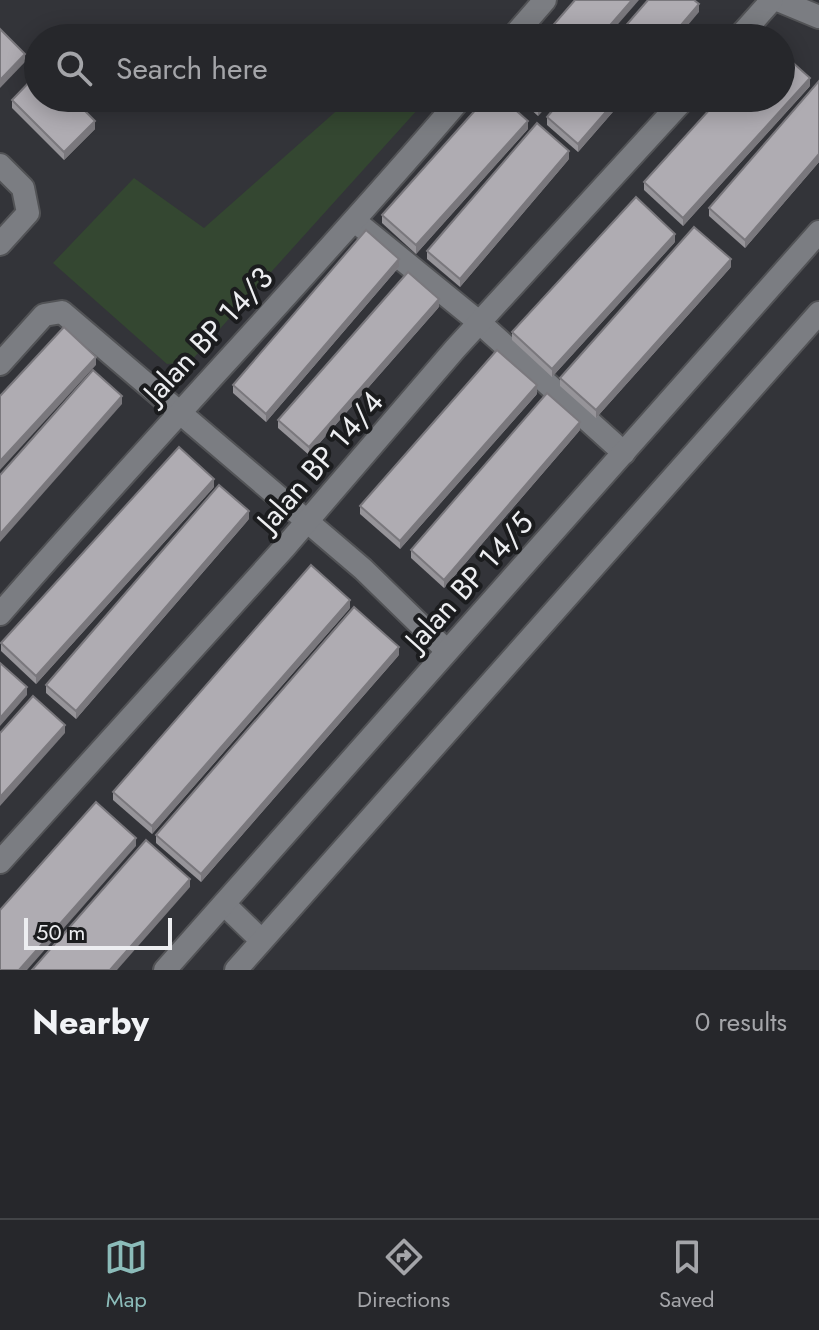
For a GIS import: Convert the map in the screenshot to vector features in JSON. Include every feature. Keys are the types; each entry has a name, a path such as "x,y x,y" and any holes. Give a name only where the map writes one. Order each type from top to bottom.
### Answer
{"street":[{"path":"524,24 545,0"},
{"path":"752,24 775,0 819,17"},
{"name":"Jalan BP 14/3","path":"0,614 177,412 356,222 449,112"},
{"name":"Jalan BP 14/4","path":"0,862 672,112"},
{"path":"0,165 23,188 28,213 0,244"},
{"path":"356,222 480,323 624,453"},
{"name":"Jalan BP 14/5","path":"165,970 819,232"},
{"path":"0,364 44,315 53,311 62,312 363,569 446,650"},
{"path":"236,970 819,313"},
{"path":"224,904 261,940"}],"green space":[{"path":"335,112 415,112 190,362 167,364 53,263 134,178 204,228"}],"building":[{"path":"575,0 632,0 611,24 554,24"},
{"path":"648,0 694,0 699,4 682,24 627,24"},
{"path":"0,29 24,55 0,80"},
{"path":"795,65 810,78 795,95"},
{"path":"819,81 819,154 745,240 709,208"},
{"path":"24,88 24,112 12,100"},
{"path":"24,112 86,112 95,121 64,152"},
{"path":"474,112 518,112 528,121 416,245 382,215"},
{"path":"551,112 606,112 578,144 547,117"},
{"path":"707,112 779,112 683,218 644,182"},
{"path":"537,123 569,151 460,279 427,251"},
{"path":"636,197 675,234 552,369 512,332"},
{"path":"694,227 731,259 596,410 560,378"},
{"path":"366,230 399,259 266,414 233,385"},
{"path":"408,272 439,299 309,447 278,420"},
{"path":"64,327 96,357 0,461 0,396"},
{"path":"497,350 537,385 400,541 360,506"},
{"path":"93,370 122,396 0,534 0,475"},
{"path":"547,393 580,422 444,580 411,550"},
{"path":"179,447 214,479 36,676 1,643"},
{"path":"219,485 249,511 76,711 46,685"},
{"path":"311,565 350,600 152,826 113,792"},
{"path":"354,607 399,647 201,874 156,835"},
{"path":"0,663 27,687 0,718"},
{"path":"33,696 65,725 0,797 0,733"},
{"path":"96,802 136,838 19,970 0,970 0,910"},
{"path":"146,840 190,879 110,970 32,970"}]}
